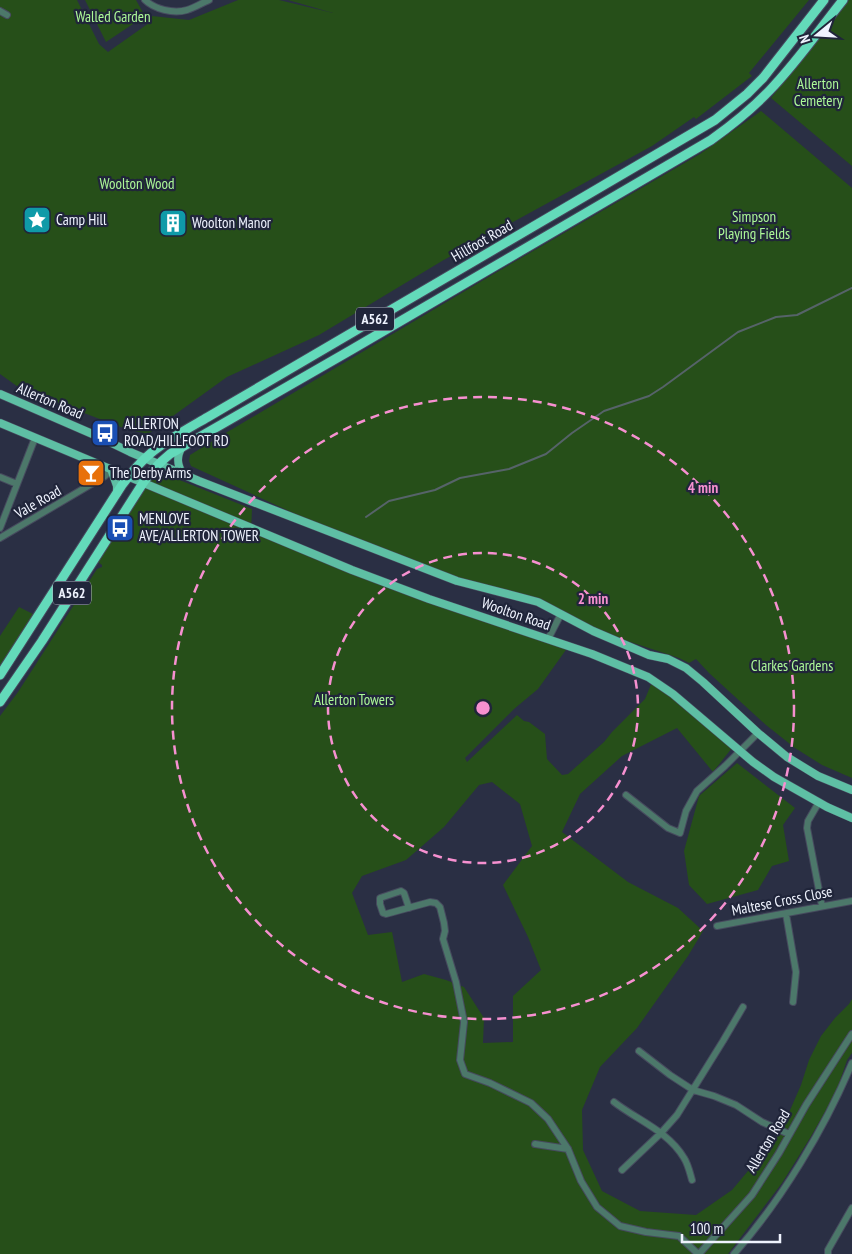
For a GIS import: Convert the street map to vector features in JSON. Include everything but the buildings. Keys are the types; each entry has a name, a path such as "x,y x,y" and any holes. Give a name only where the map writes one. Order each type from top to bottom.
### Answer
{"highway":[{"name":"Hillfoot Road","path":"129,476 144,458 159,446 707,125 732,107 763,78 824,0"},
{"name":"Hillfoot Road","path":"158,464 170,454 688,154 732,125 766,94 788,70 843,0"},
{"name":"A562","path":"0,702 42,641 143,483 158,464"},
{"name":"A562","path":"0,675 129,476"}],"main road":[{"name":"Allerton Road","path":"0,394 158,464"},
{"path":"0,423 129,476"},
{"path":"182,447 177,460 183,474"},
{"name":"Woolton Road","path":"158,464 457,580 538,602 593,631 649,655 668,659 686,668 786,756 818,776 852,790"},
{"path":"111,469 117,483 117,493"},
{"name":"Woolton Road","path":"129,476 352,570 429,599 612,661 648,676 673,694 753,762 774,777 818,802 852,818"}],"street":[{"path":"145,0 152,6 169,11 186,10 209,0"},
{"path":"0,11 7,15"},
{"path":"756,85 766,94"},
{"path":"0,528 35,438"},
{"name":"Vale Road","path":"0,538 105,476 111,469"},
{"path":"0,477 17,484"},
{"path":"548,639 560,614"},
{"path":"626,795 668,828 680,832 686,811 697,791 758,733"},
{"path":"818,802 808,821 807,828 822,906"},
{"path":"409,908 404,893 401,892 380,898 383,913 386,914 409,908 430,902 436,903 440,907 445,931 443,939 456,982 464,1022 460,1060 465,1074 490,1083 531,1103 548,1119 568,1150 582,1181 597,1207 620,1226 646,1232 679,1236 698,1254"},
{"name":"Maltese Cross Close","path":"717,926 852,901"},
{"path":"786,914 796,972 793,1002"},
{"path":"622,1170 677,1115 743,1007"},
{"name":"Allerton Road","path":"698,1254 752,1195 779,1153 806,1105 852,1034"},
{"path":"639,1051 693,1090 736,1105 762,1122 789,1134"},
{"path":"734,1254 775,1202 806,1153 842,1087 852,1063"},
{"path":"614,1102 671,1141 685,1159 692,1180"},
{"path":"535,1144 568,1150"},
{"path":"828,1254 828,1250 852,1208"}],"green space":[{"name":"Woolton Wood","path":"0,0 77,0 99,44 108,52 149,23 152,16 189,20 238,0 279,0 333,13 288,0 809,0 749,73 752,76 696,119 694,117 652,146 442,261 319,335 227,377 148,434 126,429 21,389 0,374"},
{"name":"Walled Garden","path":"85,0 136,0 145,16 106,42"},
{"name":"Allerton Cemetery","path":"849,0 852,0 852,166 771,98"},
{"path":"761,111 852,188 852,778 822,765 795,748 766,725 696,659 689,663 594,630 540,601 460,579 313,522 191,466 189,461 190,455 229,431 700,154"},
{"name":"Allerton Towers","path":"157,471 252,509 251,531 568,647 538,689 514,709 465,758 467,762 517,715 545,734 547,759 562,775 568,774 604,742 645,699 652,682 668,693 732,748 713,772 677,728 622,756 580,794 562,832 628,882 678,908 703,931 688,956 637,1028 600,1067 582,1110 583,1150 602,1191 640,1211 696,1215 732,1190 780,1133 801,1085 809,1060 821,1036 852,999 852,1053 847,1060 836,1093 782,1183 728,1254 0,1254 0,716 18,692 97,569 102,567 98,562 125,515","holes":["492,782 520,804 532,846 503,885 528,937 541,970 513,996 513,1042 483,1043 484,1018 464,987 424,974 402,982 392,932 368,935 352,893 362,876 406,860 444,827 479,785"]},
{"path":"19,607 35,615 0,666 0,636"},
{"path":"737,763 795,808 783,825 789,861 772,866 758,890 707,904 689,885 684,851 699,796"}],"waterway":[{"path":"366,517 389,501 435,490 460,478 509,469 546,454 604,411 649,396 738,332 776,317 797,315 852,288"}],"place":[{"name":"Camp Hill","path":"37,220"},
{"name":"Woolton Manor","path":"173,223"},
{"name":"ALLERTON ROAD/HILLFOOT RD","path":"105,433"},
{"name":"The Derby Arms","path":"91,473"},
{"name":"MENLOVE AVE/ALLERTON TOWER","path":"120,528"}],"park label":[{"name":"Simpson Playing Fields","path":"754,226"},
{"name":"Clarkes Gardens","path":"792,666"}]}
